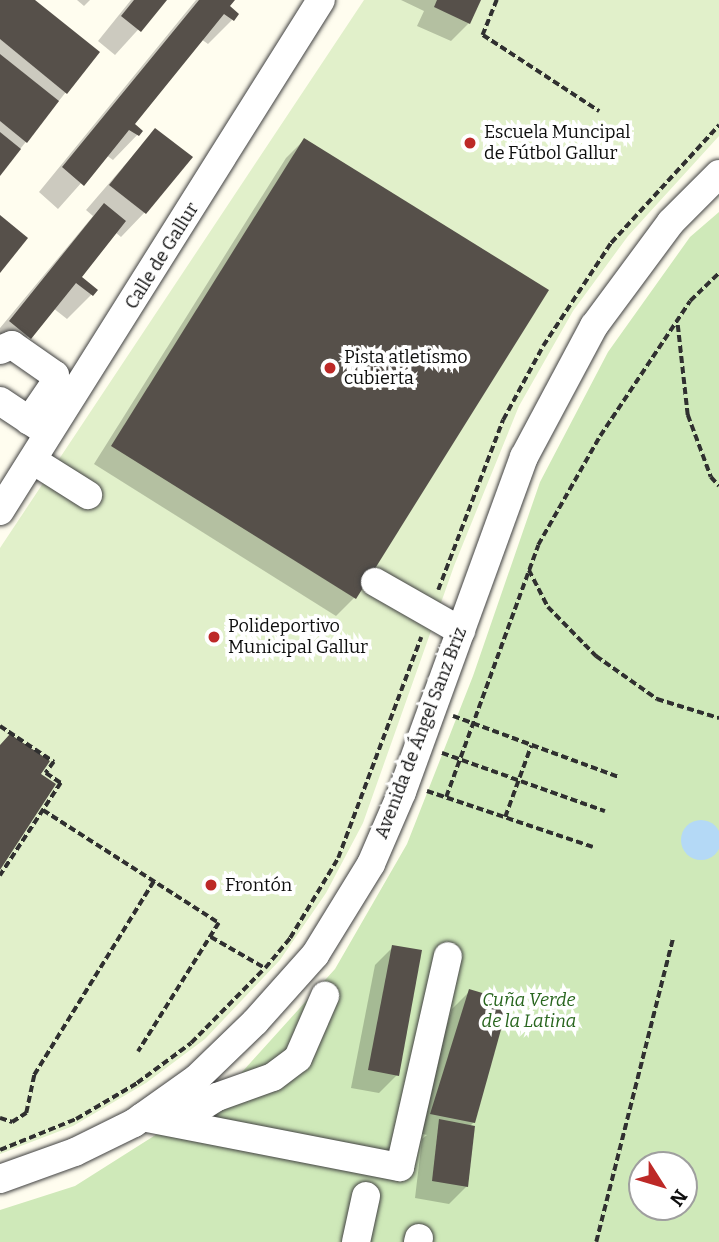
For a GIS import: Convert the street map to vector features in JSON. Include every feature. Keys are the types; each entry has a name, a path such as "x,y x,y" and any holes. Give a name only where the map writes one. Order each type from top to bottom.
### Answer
{"street":[{"name":"Calle de Gallur","path":"0,511 34,461 40,428 321,0"},
{"name":"Avenida de Ángel Sanz Briz","path":"0,1179 75,1152 142,1117 196,1079 255,1022 315,955 371,864 405,783 434,710 524,457 594,326 671,222 719,174"},
{"path":"0,350 12,345 55,375 40,428 0,401"},
{"path":"34,461 88,495"},
{"path":"375,582 461,631"},
{"path":"142,1117 400,1167 448,956"},
{"path":"176,1123 217,1097 273,1077 298,1058 325,996"},
{"path":"356,1242 366,1196"}],"path":[{"path":"497,0 483,35 599,111"},
{"path":"0,1150 76,1119 137,1083 191,1043 265,968 290,938 338,858 503,419 543,346 611,243 719,125"},
{"path":"446,797 529,570 554,513 600,436 690,301 719,273"},
{"path":"677,323 688,415 711,477 719,486"},
{"path":"529,570 548,607 596,656 657,699 719,718"},
{"path":"434,710 618,777"},
{"path":"0,726 54,762 46,773 61,783 0,876"},
{"path":"420,744 605,811"},
{"path":"505,817 531,747"},
{"path":"405,783 593,847"},
{"path":"43,810 219,923 138,1052"},
{"path":"0,1118 12,1122 26,1113 34,1075 154,881"},
{"path":"211,937 265,968"},
{"path":"596,1242 673,938"}],"green space":[{"name":"Polideportivo Municipal Gallur","path":"364,0 719,0 719,136 628,236 573,311 519,406 454,566 363,823 326,893 280,960 205,1039 146,1083 73,1126 0,1154 0,548"},
{"name":"Cuña Verde de la Latina","path":"719,212 719,1242 0,1242 0,1210 75,1186 225,1091 335,969 407,844 473,676 540,482 608,352 690,237"}],"water":[{"path":"701,820 709,821 715,826 720,832 720,848 715,854 709,859 701,860 693,859 687,854 682,848 681,840 682,832 687,826 693,821"}],"building":[{"path":"0,0 35,0 100,52 67,94 0,39"},
{"path":"134,0 167,0 141,32 121,16"},
{"path":"199,0 235,0 230,6 239,14 234,21 224,14 135,124 143,131 139,136 129,130 84,186 62,167"},
{"path":"437,0 481,0 470,24 434,7"},
{"path":"0,54 59,101 27,143 0,121"},
{"path":"155,128 193,157 146,214 109,185"},
{"path":"0,132 21,149 0,176"},
{"name":"Pista atletismo cubierta","path":"304,138 549,290 356,599 111,446"},
{"path":"104,203 126,221 82,277 98,290 93,296 76,283 31,339 9,321"},
{"path":"0,215 28,238 0,273"},
{"path":"10,734 50,761 41,774 56,784 0,870 0,745"},
{"path":"392,945 422,950 399,1076 368,1070"},
{"path":"469,989 509,1001 475,1123 430,1114"},
{"path":"439,1119 475,1126 468,1187 432,1181"}],"place":[{"name":"Escuela Muncipal de Fútbol Gallur","path":"470,143"},
{"name":"Pista atletismo cubierta","path":"330,368"},
{"name":"Polideportivo Municipal Gallur","path":"214,637"},
{"name":"Frontón","path":"211,885"}]}
